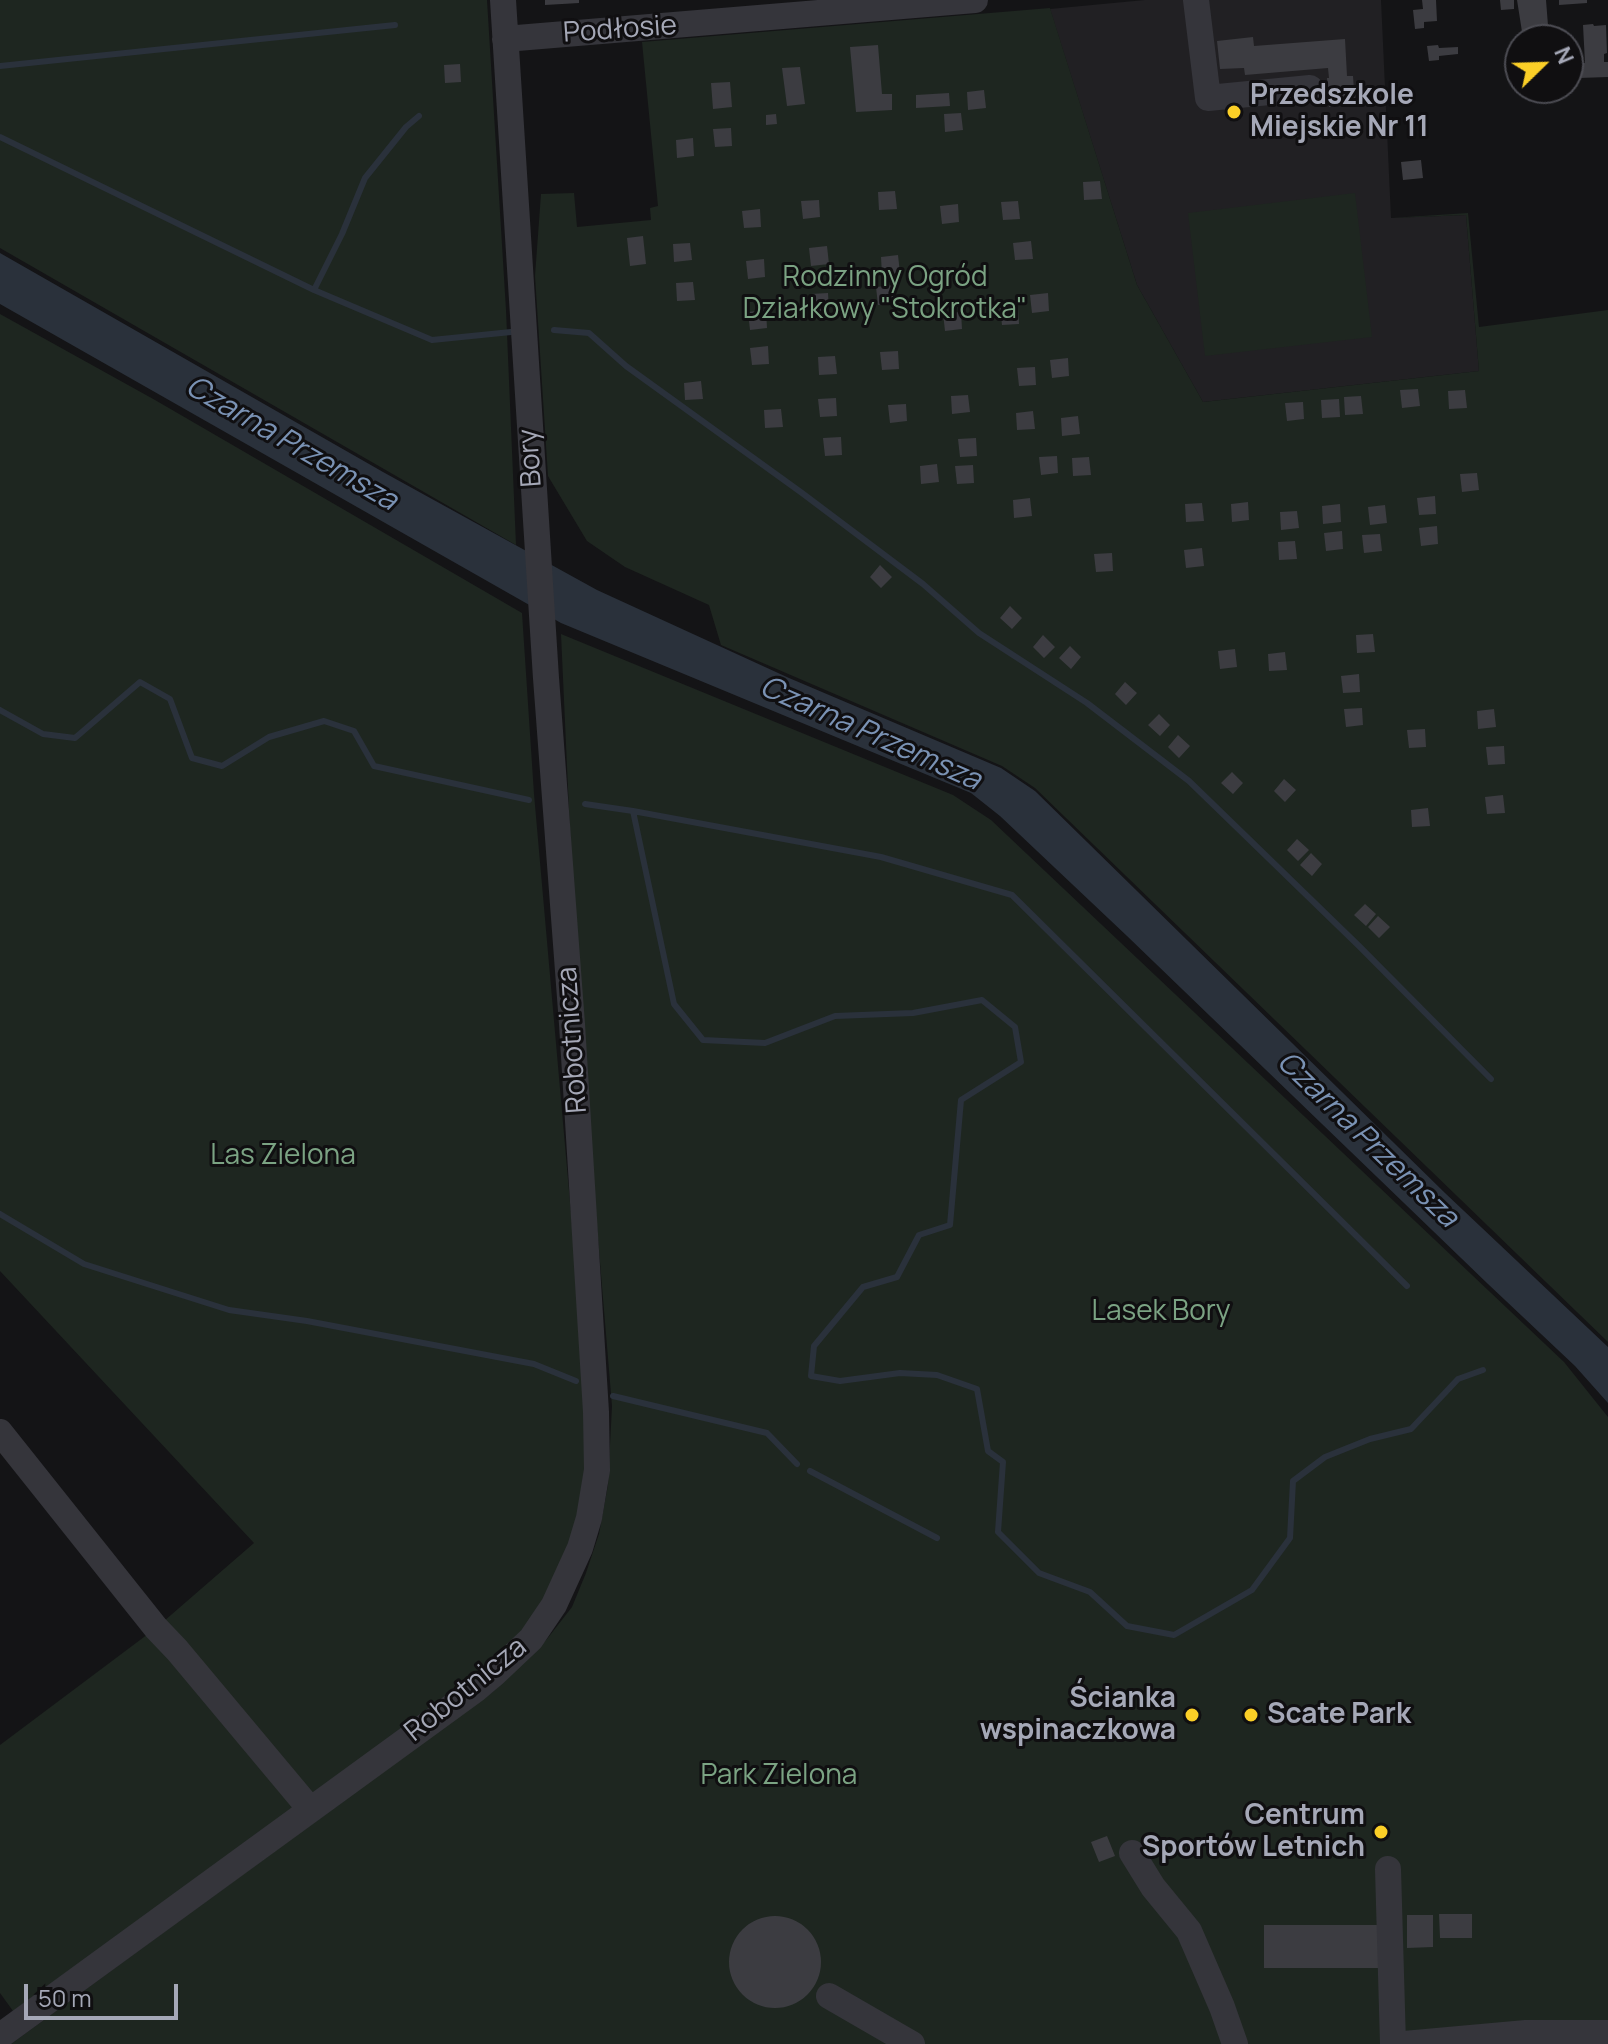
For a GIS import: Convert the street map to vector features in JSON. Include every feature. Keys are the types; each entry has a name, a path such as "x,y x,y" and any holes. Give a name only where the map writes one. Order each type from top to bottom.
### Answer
{"street":[{"name":"Bory","path":"503,0 564,915"},
{"name":"Podłosie","path":"505,39 975,0"},
{"path":"1196,0 1208,98 1310,88"},
{"name":"Robotnicza","path":"0,2036 475,1690 531,1639 554,1605 580,1548 589,1518 597,1470 596,1412 564,915"},
{"path":"0,1432 11,1465 177,1650 310,1809"},
{"path":"1132,1853 1153,1887 1189,1931 1235,2044"},
{"path":"1388,1869 1393,2044"},
{"path":"829,1996 912,2044"},
{"path":"1404,2044 1540,2032 1608,2033"}],"shaded area":[{"name":"Przedszkole Miejskie Nr 11","path":"1145,0 1381,0 1391,218 1466,215 1479,371 1203,402 1137,285 1050,9"}],"green space":[{"path":"0,0 487,0 506,310 516,545 0,248"},
{"name":"Rodzinny Ogród Działkowy \"Stokrotka\"","path":"1050,8 1137,285 1203,402 1479,371 1466,215 1391,218 1468,213 1479,327 1608,310 1608,1342 1035,788 1002,766 721,645 709,605 625,567 587,541 548,476 535,276 541,194 574,193 577,227 651,220 650,208 658,206 642,42"},
{"path":"1355,193 1372,337 1205,356 1188,213"},
{"name":"Las Zielona","path":"0,314 155,400 522,613 534,794 588,1406 586,1468 578,1520 547,1596 526,1627 482,1674 13,2011 0,1993 0,1745 156,1628 254,1543 0,1271"},
{"name":"Park Zielona","path":"561,634 953,795 991,820 1564,1362 1608,1417 1608,2044 11,2044 494,1691 547,1639 572,1607 586,1573 599,1534 608,1485 612,1406 577,986"}],"water":[{"name":"Czarna Przemsza","path":"0,253 383,472 597,590 789,678 1001,768 1035,791 1445,1193 1608,1347 1608,1403 1575,1366 1127,936 1000,816 971,793 561,623 0,304"}],"building":[{"path":"545,0 579,0 579,3 545,5"},
{"path":"1422,0 1436,0 1437,21 1424,22 1424,28 1415,29 1413,10 1423,9"},
{"path":"1500,0 1514,0 1514,9 1501,10"},
{"path":"1517,0 1546,0 1548,24 1521,24"},
{"path":"1559,0 1587,0 1587,3 1559,5"},
{"path":"1584,25 1606,25 1607,53 1604,54 1604,62 1608,62 1608,77 1584,78"},
{"path":"1253,37 1254,46 1345,39 1347,76 1353,76 1355,104 1329,107 1328,68 1245,75 1244,68 1220,69 1217,41"},
{"path":"878,45 882,94 892,94 892,110 856,112 850,47"},
{"path":"1438,45 1439,48 1458,47 1458,54 1439,56 1439,60 1429,61 1427,46"},
{"path":"460,64 461,82 445,83 444,65"},
{"path":"800,67 805,104 787,106 782,68"},
{"path":"730,82 732,107 713,109 711,83"},
{"path":"984,90 986,108 968,110 967,92"},
{"path":"949,93 950,106 916,108 916,95"},
{"path":"961,113 963,130 945,132 944,114"},
{"path":"776,114 777,124 766,125 766,115"},
{"path":"731,128 732,146 715,147 713,129"},
{"path":"693,138 694,156 677,158 676,140"},
{"path":"1421,160 1423,178 1403,180 1401,162"},
{"path":"1100,181 1102,199 1084,200 1083,182"},
{"path":"895,191 897,209 879,210 878,192"},
{"path":"819,200 820,217 803,219 801,201"},
{"path":"1018,201 1020,219 1003,220 1001,202"},
{"path":"958,204 959,222 942,224 940,206"},
{"path":"760,209 761,227 744,228 742,211"},
{"path":"643,236 646,264 630,266 627,238"},
{"path":"1031,241 1033,259 1015,260 1013,243"},
{"path":"690,243 692,260 674,262 673,244"},
{"path":"827,246 829,264 811,266 809,248"},
{"path":"898,255 900,273 882,275 881,257"},
{"path":"764,259 765,277 748,279 746,261"},
{"path":"693,282 695,300 677,301 676,283"},
{"path":"894,285 895,303 878,305 876,287"},
{"path":"828,293 829,310 812,312 811,294"},
{"path":"1048,293 1049,311 1032,313 1030,295"},
{"path":"1018,306 1019,324 1002,325 1000,307"},
{"path":"766,310 767,328 750,330 748,312"},
{"path":"961,312 962,329 945,331 943,313"},
{"path":"768,346 769,364 752,365 750,348"},
{"path":"898,351 899,369 882,370 880,352"},
{"path":"835,356 837,374 819,375 818,357"},
{"path":"1068,358 1069,376 1052,378 1050,360"},
{"path":"1035,367 1036,385 1019,386 1017,368"},
{"path":"701,381 703,399 685,400 684,383"},
{"path":"1418,389 1420,406 1402,408 1400,390"},
{"path":"1465,390 1467,408 1449,409 1448,391"},
{"path":"968,395 970,412 952,414 951,396"},
{"path":"1361,396 1363,414 1345,415 1344,397"},
{"path":"836,398 837,416 820,417 818,399"},
{"path":"1339,399 1340,417 1322,418 1321,400"},
{"path":"1303,402 1304,419 1287,421 1285,403"},
{"path":"906,404 907,421 890,423 888,405"},
{"path":"781,409 783,427 765,428 764,410"},
{"path":"1033,411 1035,429 1017,430 1016,413"},
{"path":"1078,416 1080,434 1062,436 1061,418"},
{"path":"841,437 842,455 825,456 823,438"},
{"path":"976,438 977,456 960,457 958,439"},
{"path":"1057,456 1058,473 1041,475 1039,457"},
{"path":"1089,457 1091,475 1073,476 1072,458"},
{"path":"937,464 939,482 921,484 920,466"},
{"path":"973,465 974,483 957,484 955,466"},
{"path":"1477,473 1479,490 1462,492 1460,474"},
{"path":"1435,496 1436,514 1419,515 1417,498"},
{"path":"1030,498 1032,516 1014,518 1013,500"},
{"path":"1248,502 1249,520 1232,522 1231,504"},
{"path":"1202,503 1204,521 1186,522 1185,504"},
{"path":"1340,504 1341,522 1323,524 1322,506"},
{"path":"1385,505 1387,523 1370,525 1368,507"},
{"path":"1297,511 1299,528 1281,530 1280,512"},
{"path":"1437,526 1438,544 1421,546 1419,528"},
{"path":"1342,531 1343,549 1326,551 1324,533"},
{"path":"1380,534 1382,551 1364,553 1362,535"},
{"path":"1295,541 1297,559 1279,560 1278,542"},
{"path":"1202,548 1204,566 1186,568 1184,550"},
{"path":"1112,553 1113,571 1096,572 1094,554"},
{"path":"880,565 892,577 881,588 870,577"},
{"path":"1010,606 1022,618 1012,629 1000,618"},
{"path":"1373,634 1375,652 1357,653 1356,635"},
{"path":"1043,635 1055,647 1044,658 1033,647"},
{"path":"1070,646 1081,657 1071,669 1059,658"},
{"path":"1235,649 1237,667 1220,669 1218,651"},
{"path":"1285,652 1287,670 1269,671 1268,654"},
{"path":"1359,674 1360,692 1343,693 1341,676"},
{"path":"1125,682 1137,693 1126,705 1115,694"},
{"path":"1362,708 1363,725 1346,727 1344,709"},
{"path":"1494,709 1496,727 1478,729 1477,711"},
{"path":"1159,714 1170,725 1160,736 1148,725"},
{"path":"1425,729 1426,747 1409,748 1407,730"},
{"path":"1178,735 1190,746 1179,758 1168,747"},
{"path":"1504,746 1505,764 1488,765 1486,747"},
{"path":"1232,772 1243,783 1233,794 1221,783"},
{"path":"1284,779 1296,790 1285,802 1274,791"},
{"path":"1503,795 1505,813 1487,814 1485,797"},
{"path":"1428,808 1430,826 1412,827 1411,810"},
{"path":"1297,839 1309,850 1298,861 1287,850"},
{"path":"1311,853 1322,864 1312,876 1300,865"},
{"path":"1365,904 1376,914 1366,926 1354,915"},
{"path":"1378,916 1390,927 1379,938 1368,927"},
{"path":"1107,1836 1115,1856 1099,1862 1091,1842"},
{"path":"1439,1914 1472,1914 1472,1938 1440,1938"},
{"path":"1407,1915 1433,1915 1433,1947 1407,1948"},
{"path":"775,1916 792,1920 807,1930 817,1945 821,1962 817,1979 807,1994 792,2004 775,2008 758,2004 743,1994 733,1979 729,1962 733,1945 743,1930 758,1920"},
{"path":"1264,1925 1379,1925 1379,1968 1264,1968"}],"waterway":[{"path":"0,66 395,25"},
{"path":"314,290 365,178 406,127 419,116"},
{"path":"0,137 314,290 432,340 511,332"},
{"path":"554,330 589,333 626,366 923,584 979,633 1087,703 1189,781 1491,1079"},
{"path":"0,710 43,734 75,738 140,682 170,699 192,758 222,766 269,737 324,721 354,731 374,766 529,800"},
{"path":"585,804 881,857 1012,895 1407,1286"},
{"path":"633,811 674,1004 703,1040 765,1043 835,1016 913,1013 982,1000 1015,1027 1021,1062 961,1100 950,1225 919,1235 897,1277 863,1287 814,1346 811,1376 840,1381 900,1373 937,1375 977,1389 988,1451 1003,1462 998,1532 1039,1573 1090,1592 1127,1626 1174,1635 1252,1590 1290,1538 1293,1481 1325,1457 1370,1439 1411,1429 1458,1379 1483,1370"},
{"path":"0,1214 84,1264 229,1310 307,1321 534,1364 576,1381"},
{"path":"613,1396 767,1433 797,1464"},
{"path":"810,1471 937,1538"}],"place":[{"name":"Przedszkole Miejskie Nr 11","path":"1234,112"},
{"name":"Ścianka wspinaczkowa","path":"1192,1715"},
{"name":"Scate Park","path":"1251,1715"},
{"name":"Centrum Sportów Letnich","path":"1381,1832"}],"park label":[{"name":"Lasek Bory","path":"1161,1312"}]}
